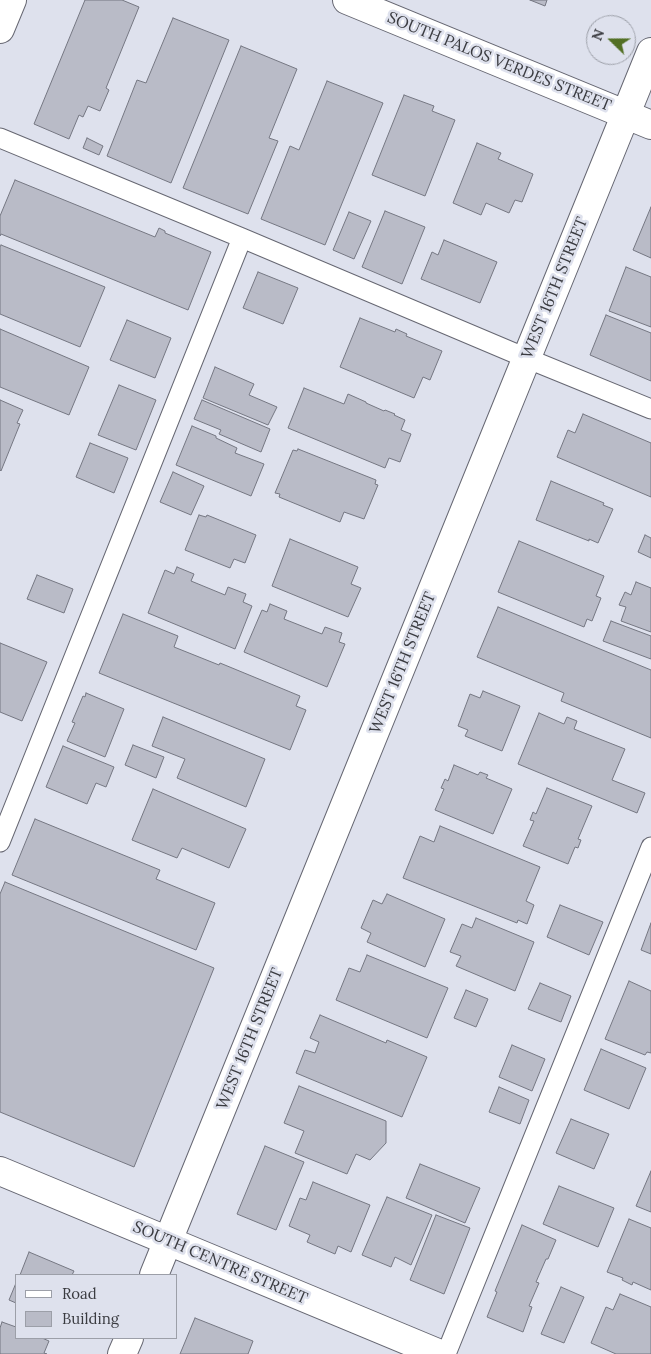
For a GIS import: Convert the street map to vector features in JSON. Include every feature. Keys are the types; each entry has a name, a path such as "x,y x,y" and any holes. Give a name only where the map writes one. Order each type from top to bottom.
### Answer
{"street":[{"path":"0,29 12,0"},
{"name":"SOUTH PALOS VERDES STREET","path":"347,0 651,125"},
{"name":"WEST 16TH STREET","path":"154,1274 651,52"},
{"name":"SOUTH CENTRE STREET","path":"0,1172 440,1354"},
{"path":"122,1354 129,1339"}],"lane":[{"path":"0,138 651,409"},
{"path":"0,842 242,238"},
{"path":"446,1354 651,847"}],"building":[{"path":"85,0 122,0 139,7 106,88 109,90 100,111 88,106 83,117 79,115 69,139 34,124"},
{"path":"530,0 547,0 545,6"},
{"path":"173,18 229,40 171,183 107,156 137,80 146,83"},
{"path":"241,46 297,69 269,138 278,141 248,214 183,188"},
{"path":"327,81 383,103 325,245 261,219 290,146 299,150"},
{"path":"404,95 434,106 432,111 455,120 425,196 372,175"},
{"path":"87,138 103,146 99,155 83,148"},
{"path":"477,143 501,153 498,159 533,174 522,202 515,200 509,213 486,203 481,215 453,203"},
{"path":"15,180 155,237 159,228 165,231 165,233 211,252 188,310 1,234 0,236 0,216"},
{"path":"651,207 651,258 633,250"},
{"path":"385,211 425,227 402,284 362,267"},
{"path":"349,212 371,221 354,259 333,250"},
{"path":"444,240 497,262 480,303 421,279 432,252 438,255"},
{"path":"1,245 105,287 80,347 0,314"},
{"path":"626,267 651,277 651,327 609,311"},
{"path":"258,272 298,288 283,324 243,308"},
{"path":"606,315 651,333 651,381 590,355"},
{"path":"360,318 395,332 396,329 407,334 406,336 442,351 430,380 423,377 414,398 340,367"},
{"path":"127,320 171,338 155,378 110,360"},
{"path":"0,329 89,367 69,415 0,387"},
{"path":"215,367 254,384 249,395 277,407 268,425 203,398"},
{"path":"119,385 156,400 136,450 98,435"},
{"path":"304,388 344,404 348,394 405,420 401,430 411,434 400,462 389,458 385,468 288,428"},
{"path":"0,400 23,410 17,423 20,424 1,471 0,470"},
{"path":"202,400 270,429 261,452 219,434 221,430 194,419"},
{"path":"583,414 651,443 651,497 557,457 568,430 575,433"},
{"path":"192,426 216,436 216,438 237,448 235,453 264,464 251,496 176,465"},
{"path":"90,443 128,458 114,493 76,477"},
{"path":"298,449 376,480 375,484 378,485 364,519 344,512 340,522 279,497 280,494 275,493 293,450 297,451"},
{"path":"173,472 204,486 191,515 160,502"},
{"path":"551,481 604,503 603,505 613,509 598,543 536,520"},
{"path":"199,515 206,517 207,515 256,535 245,563 234,559 230,568 185,550"},
{"path":"645,535 651,538 651,558 638,552"},
{"path":"290,539 358,567 351,584 361,588 348,617 272,586"},
{"path":"519,541 604,576 596,596 601,598 592,621 587,619 584,627 498,592"},
{"path":"177,567 194,574 191,581 225,595 228,587 246,594 243,602 252,606 235,649 148,613 165,570 174,574"},
{"path":"37,575 73,589 64,613 27,599"},
{"path":"636,582 651,588 651,632 621,621 626,607 619,605 625,592 631,595"},
{"path":"270,604 287,611 284,619 322,634 325,627 342,633 339,642 345,644 327,687 244,652 262,610 267,612"},
{"path":"498,607 651,670 651,738 561,701 564,693 477,657"},
{"path":"123,614 178,636 174,647 219,665 220,663 300,696 296,706 306,710 290,750 99,673"},
{"path":"611,621 651,636 651,659 603,641"},
{"path":"0,643 47,662 22,721 0,712"},
{"path":"483,691 520,706 502,751 465,736 468,730 458,726 470,694 480,698"},
{"path":"86,693 124,709 105,757 67,741 75,723 72,722"},
{"path":"539,713 564,724 567,717 577,721 574,729 625,749 612,780 645,793 637,813 518,764"},
{"path":"163,717 265,759 246,807 177,778 185,759 152,746"},
{"path":"133,745 164,757 156,778 125,765"},
{"path":"63,746 114,767 106,787 96,783 87,804 46,787"},
{"path":"454,765 478,775 480,772 488,775 486,778 512,789 493,834 435,810 444,789 441,788 445,779 448,781"},
{"path":"547,788 592,806 578,839 581,840 578,848 575,847 568,864 523,846 534,821 530,820 533,812 536,814"},
{"path":"153,789 246,829 229,868 182,848 177,858 132,840"},
{"path":"35,819 160,870 156,879 215,903 196,950 12,875"},
{"path":"440,826 540,867 526,901 534,905 527,924 518,920 517,923 403,878 420,836 434,842"},
{"path":"5,882 214,968 134,1167 0,1112 0,894"},
{"path":"387,894 445,919 425,967 367,942 371,933 361,928 373,900 382,904"},
{"path":"560,905 603,922 589,955 547,937"},
{"path":"476,918 534,942 515,991 456,966 461,956 450,952 462,924 472,928"},
{"path":"651,923 651,954 641,950"},
{"path":"367,955 448,988 427,1038 336,1000 349,968 360,972"},
{"path":"629,981 651,991 651,1053 647,1052 645,1055 605,1039"},
{"path":"540,983 571,996 561,1022 528,1009"},
{"path":"466,990 488,999 476,1027 454,1018"},
{"path":"320,1015 386,1043 387,1040 427,1057 402,1117 296,1073 305,1050 315,1053 319,1042 310,1038"},
{"path":"512,1045 545,1059 532,1091 499,1077"},
{"path":"601,1049 646,1068 629,1109 584,1090"},
{"path":"299,1086 386,1121 386,1143 370,1160 356,1154 347,1174 295,1153 304,1131 284,1123"},
{"path":"499,1087 529,1100 520,1124 489,1112"},
{"path":"571,1119 609,1134 594,1169 556,1153"},
{"path":"265,1146 304,1162 276,1230 237,1214"},
{"path":"420,1164 480,1188 465,1223 406,1198"},
{"path":"651,1171 651,1212 636,1206"},
{"path":"313,1182 370,1205 351,1252 338,1246 335,1254 307,1242 310,1235 289,1226 300,1198 306,1200"},
{"path":"559,1186 614,1208 598,1247 543,1224"},
{"path":"387,1197 432,1215 411,1265 395,1257 391,1267 362,1255"},
{"path":"436,1215 470,1228 444,1294 410,1280"},
{"path":"629,1219 651,1228 651,1290 633,1282 632,1285 622,1280 623,1278 607,1272"},
{"path":"522,1225 556,1240 536,1282 539,1283 529,1306 532,1307 523,1332 487,1317 497,1292 495,1291"},
{"path":"29,1252 74,1271 72,1274 20,1274"},
{"path":"15,1285 15,1303 9,1300"},
{"path":"561,1287 584,1297 564,1343 541,1334"},
{"path":"620,1294 651,1307 651,1354 616,1354 591,1343 606,1307 613,1310"},
{"path":"195,1318 253,1341 248,1354 180,1354"},
{"path":"2,1322 15,1327 15,1339 44,1339 49,1341 44,1353 47,1354 0,1354 0,1328"}]}
